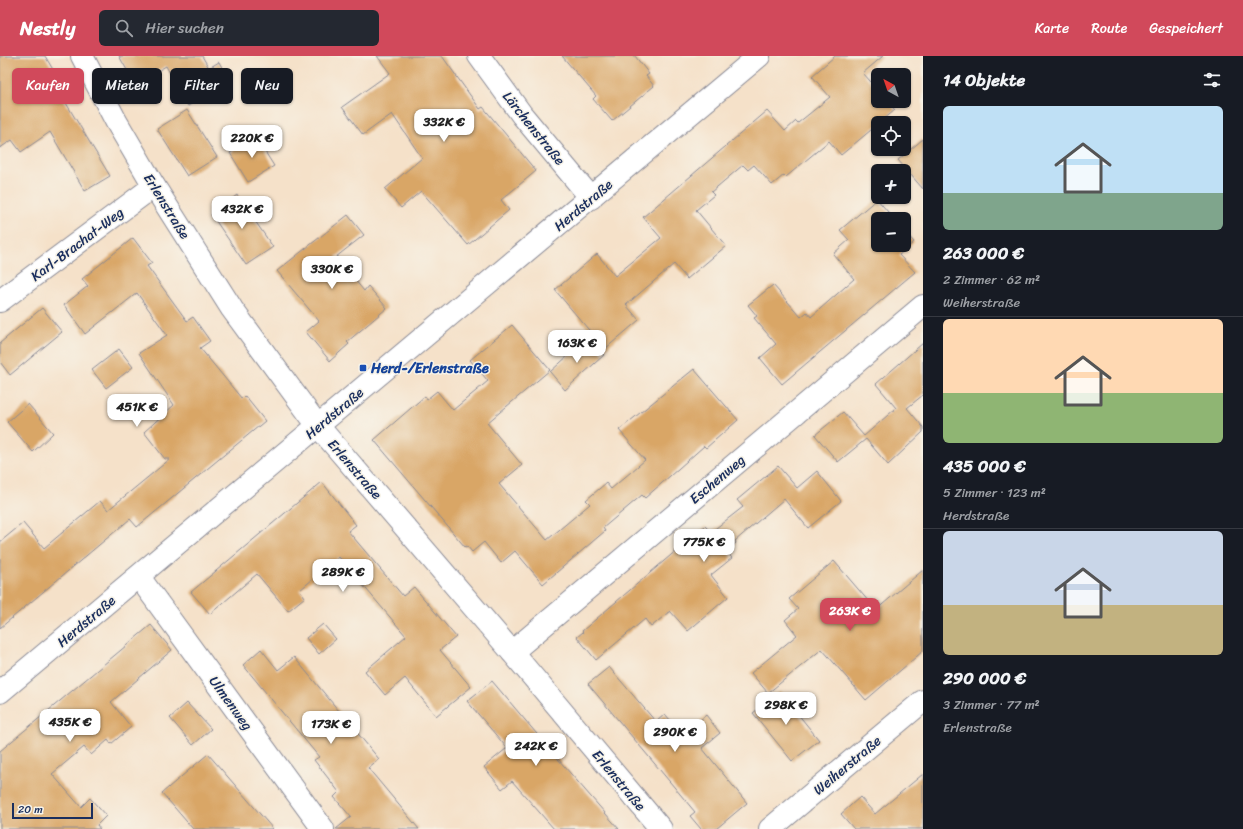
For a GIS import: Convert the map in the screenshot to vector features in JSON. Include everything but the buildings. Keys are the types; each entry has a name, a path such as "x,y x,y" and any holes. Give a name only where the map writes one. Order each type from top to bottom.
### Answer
{"street":[{"name":"Erlenstraße","path":"82,56 116,121 154,186 232,308 318,426 512,652 660,829"},
{"name":"Lärchenstraße","path":"479,56 522,115 591,198"},
{"name":"Herdstraße","path":"0,692 760,56"},
{"name":"Karl-Brachat-Weg","path":"0,301 154,186"},
{"name":"Eschenweg","path":"512,652 923,306"},
{"name":"Ulmenweg","path":"139,577 323,829"},
{"name":"Weiherstraße","path":"770,829 923,701"}],"place":[{"name":"Herd-/Erlenstraße","path":"363,368"}]}
